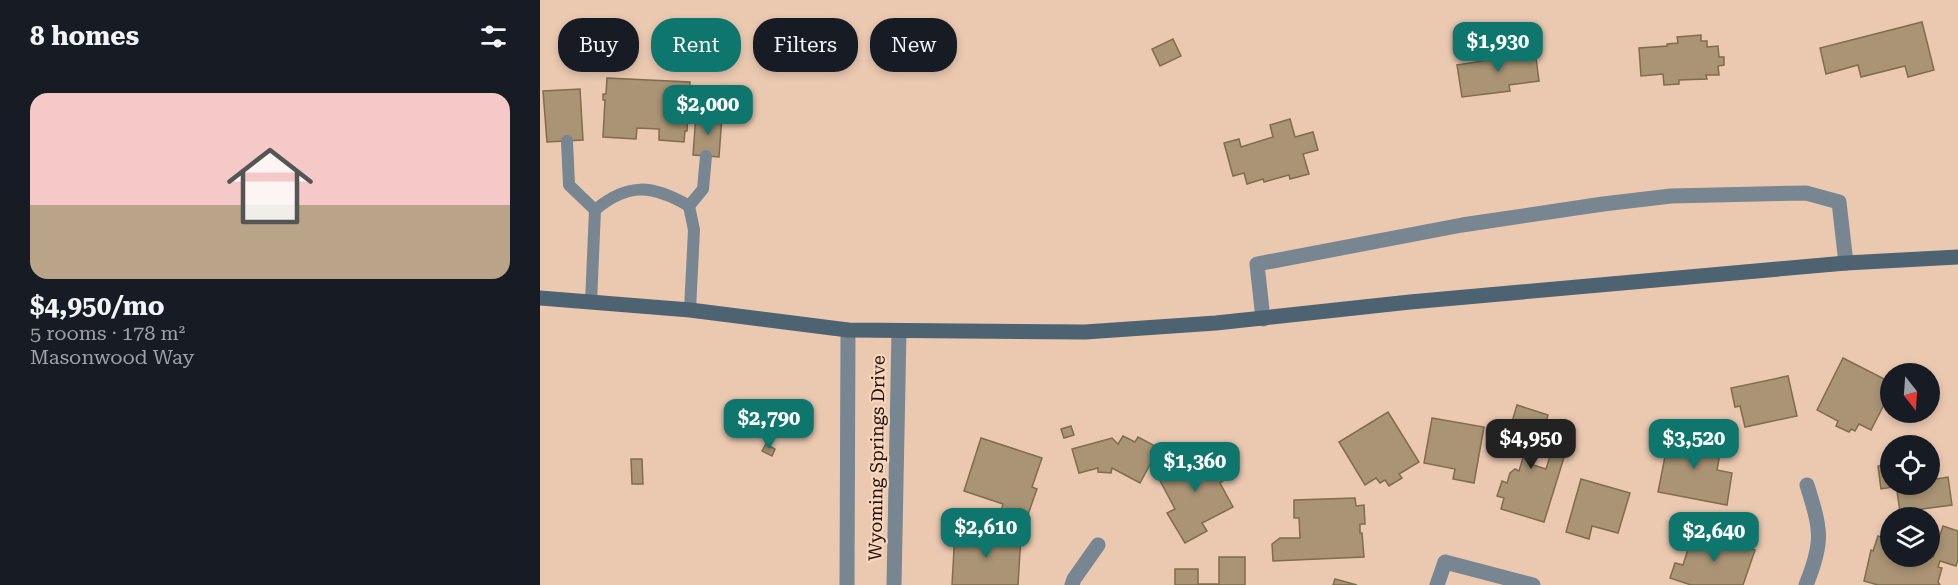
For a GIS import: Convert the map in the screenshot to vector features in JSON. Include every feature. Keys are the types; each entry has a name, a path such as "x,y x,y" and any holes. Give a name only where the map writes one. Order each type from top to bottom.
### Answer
{"main road":[{"path":"540,298 690,310 848,330 1085,332 1263,319 1410,302 1846,263 1958,257"}],"street":[{"path":"1263,319 1257,264 1462,225 1671,196 1806,193 1839,202 1846,263"},
{"name":"Wyoming Springs Drive","path":"847,585 848,330"},
{"name":"Wyoming Springs Drive","path":"894,585 899,331"},
{"path":"1806,585 1816,561 1820,540 1816,515 1807,485"},
{"path":"1072,585 1098,545"},
{"path":"1437,585 1444,562 1533,585"}],"lane":[{"path":"567,141 569,185 595,210"},
{"path":"689,206 703,189 706,156"},
{"path":"591,303 595,210 610,197 639,189 667,194 689,206"},
{"path":"689,206 694,231 690,310"}],"building":[{"path":"1922,22 1934,70 1908,77 1905,66 1861,77 1858,65 1826,74 1820,48"},
{"path":"1701,35 1701,41 1707,41 1707,47 1718,46 1719,57 1724,57 1724,65 1718,66 1719,75 1706,75 1707,79 1679,80 1679,84 1664,85 1663,74 1641,76 1639,48 1667,46 1667,44 1678,43 1677,37"},
{"path":"1173,39 1181,56 1160,66 1152,49"},
{"path":"1535,50 1539,81 1509,85 1510,91 1462,97 1457,65 1483,61 1482,57"},
{"path":"607,78 690,82 687,131 685,131 684,142 659,140 659,129 637,128 636,139 603,137 605,100 603,100 603,94 606,94"},
{"path":"580,89 583,140 547,142 543,91"},
{"path":"696,114 722,116 719,157 693,155"},
{"path":"1290,119 1295,137 1313,132 1318,150 1303,154 1309,174 1290,179 1289,175 1264,182 1263,179 1247,184 1244,173 1233,176 1224,143 1239,139 1241,147 1273,137 1270,125"},
{"path":"1843,358 1880,377 1880,412 1871,430 1859,424 1855,431 1851,429 1849,432 1836,426 1838,421 1817,410"},
{"path":"1788,376 1797,416 1745,427 1740,406 1735,407 1731,388"},
{"path":"1517,405 1548,415 1541,440 1538,439 1530,464 1546,469 1553,447 1566,451 1544,522 1501,509 1504,498 1497,496 1502,481 1507,483 1510,473 1515,469 1519,471 1529,438 1509,432"},
{"path":"1388,412 1419,462 1399,474 1402,478 1389,486 1385,480 1380,483 1376,478 1365,485 1339,442"},
{"path":"1432,418 1484,427 1474,483 1453,479 1455,469 1424,463"},
{"path":"1071,426 1074,435 1064,438 1061,429"},
{"path":"1670,431 1722,442 1717,470 1732,473 1727,505 1658,492"},
{"path":"1123,436 1135,442 1138,437 1159,448 1140,483 1112,468 1111,473 1098,472 1098,468 1079,473 1072,449 1112,438 1118,444"},
{"path":"981,438 1042,458 1032,487 1037,489 1025,523 1000,514 1003,504 964,491"},
{"path":"766,444 775,449 772,456 762,451"},
{"path":"1214,447 1220,458 1213,462 1223,481 1220,483 1233,507 1202,523 1207,531 1185,543 1167,513 1175,509 1157,475"},
{"path":"631,459 642,459 643,484 632,484"},
{"path":"1948,477 1952,505 1899,507 1898,495 1940,495 1940,478"},
{"path":"1581,479 1630,493 1618,533 1592,526 1589,539 1566,532"},
{"path":"1355,498 1356,506 1364,505 1365,524 1360,524 1360,533 1362,533 1364,557 1273,561 1272,544 1280,538 1300,538 1299,518 1294,518 1294,500"},
{"path":"1943,526 1958,531 1956,566 1940,561 1940,535"},
{"path":"1700,529 1712,533 1711,536 1755,550 1743,585 1691,585 1670,578 1675,563 1683,565 1688,549 1693,550"},
{"path":"955,531 1021,535 1018,585 952,585"},
{"path":"1878,536 1880,537 1880,567 1942,568 1938,582 1940,585 1878,585 1864,581 1871,550 1873,551"},
{"path":"1219,557 1245,557 1245,585 1175,585 1175,569 1198,569 1198,584 1219,584"},
{"path":"1335,579 1357,585 1333,585"}]}
